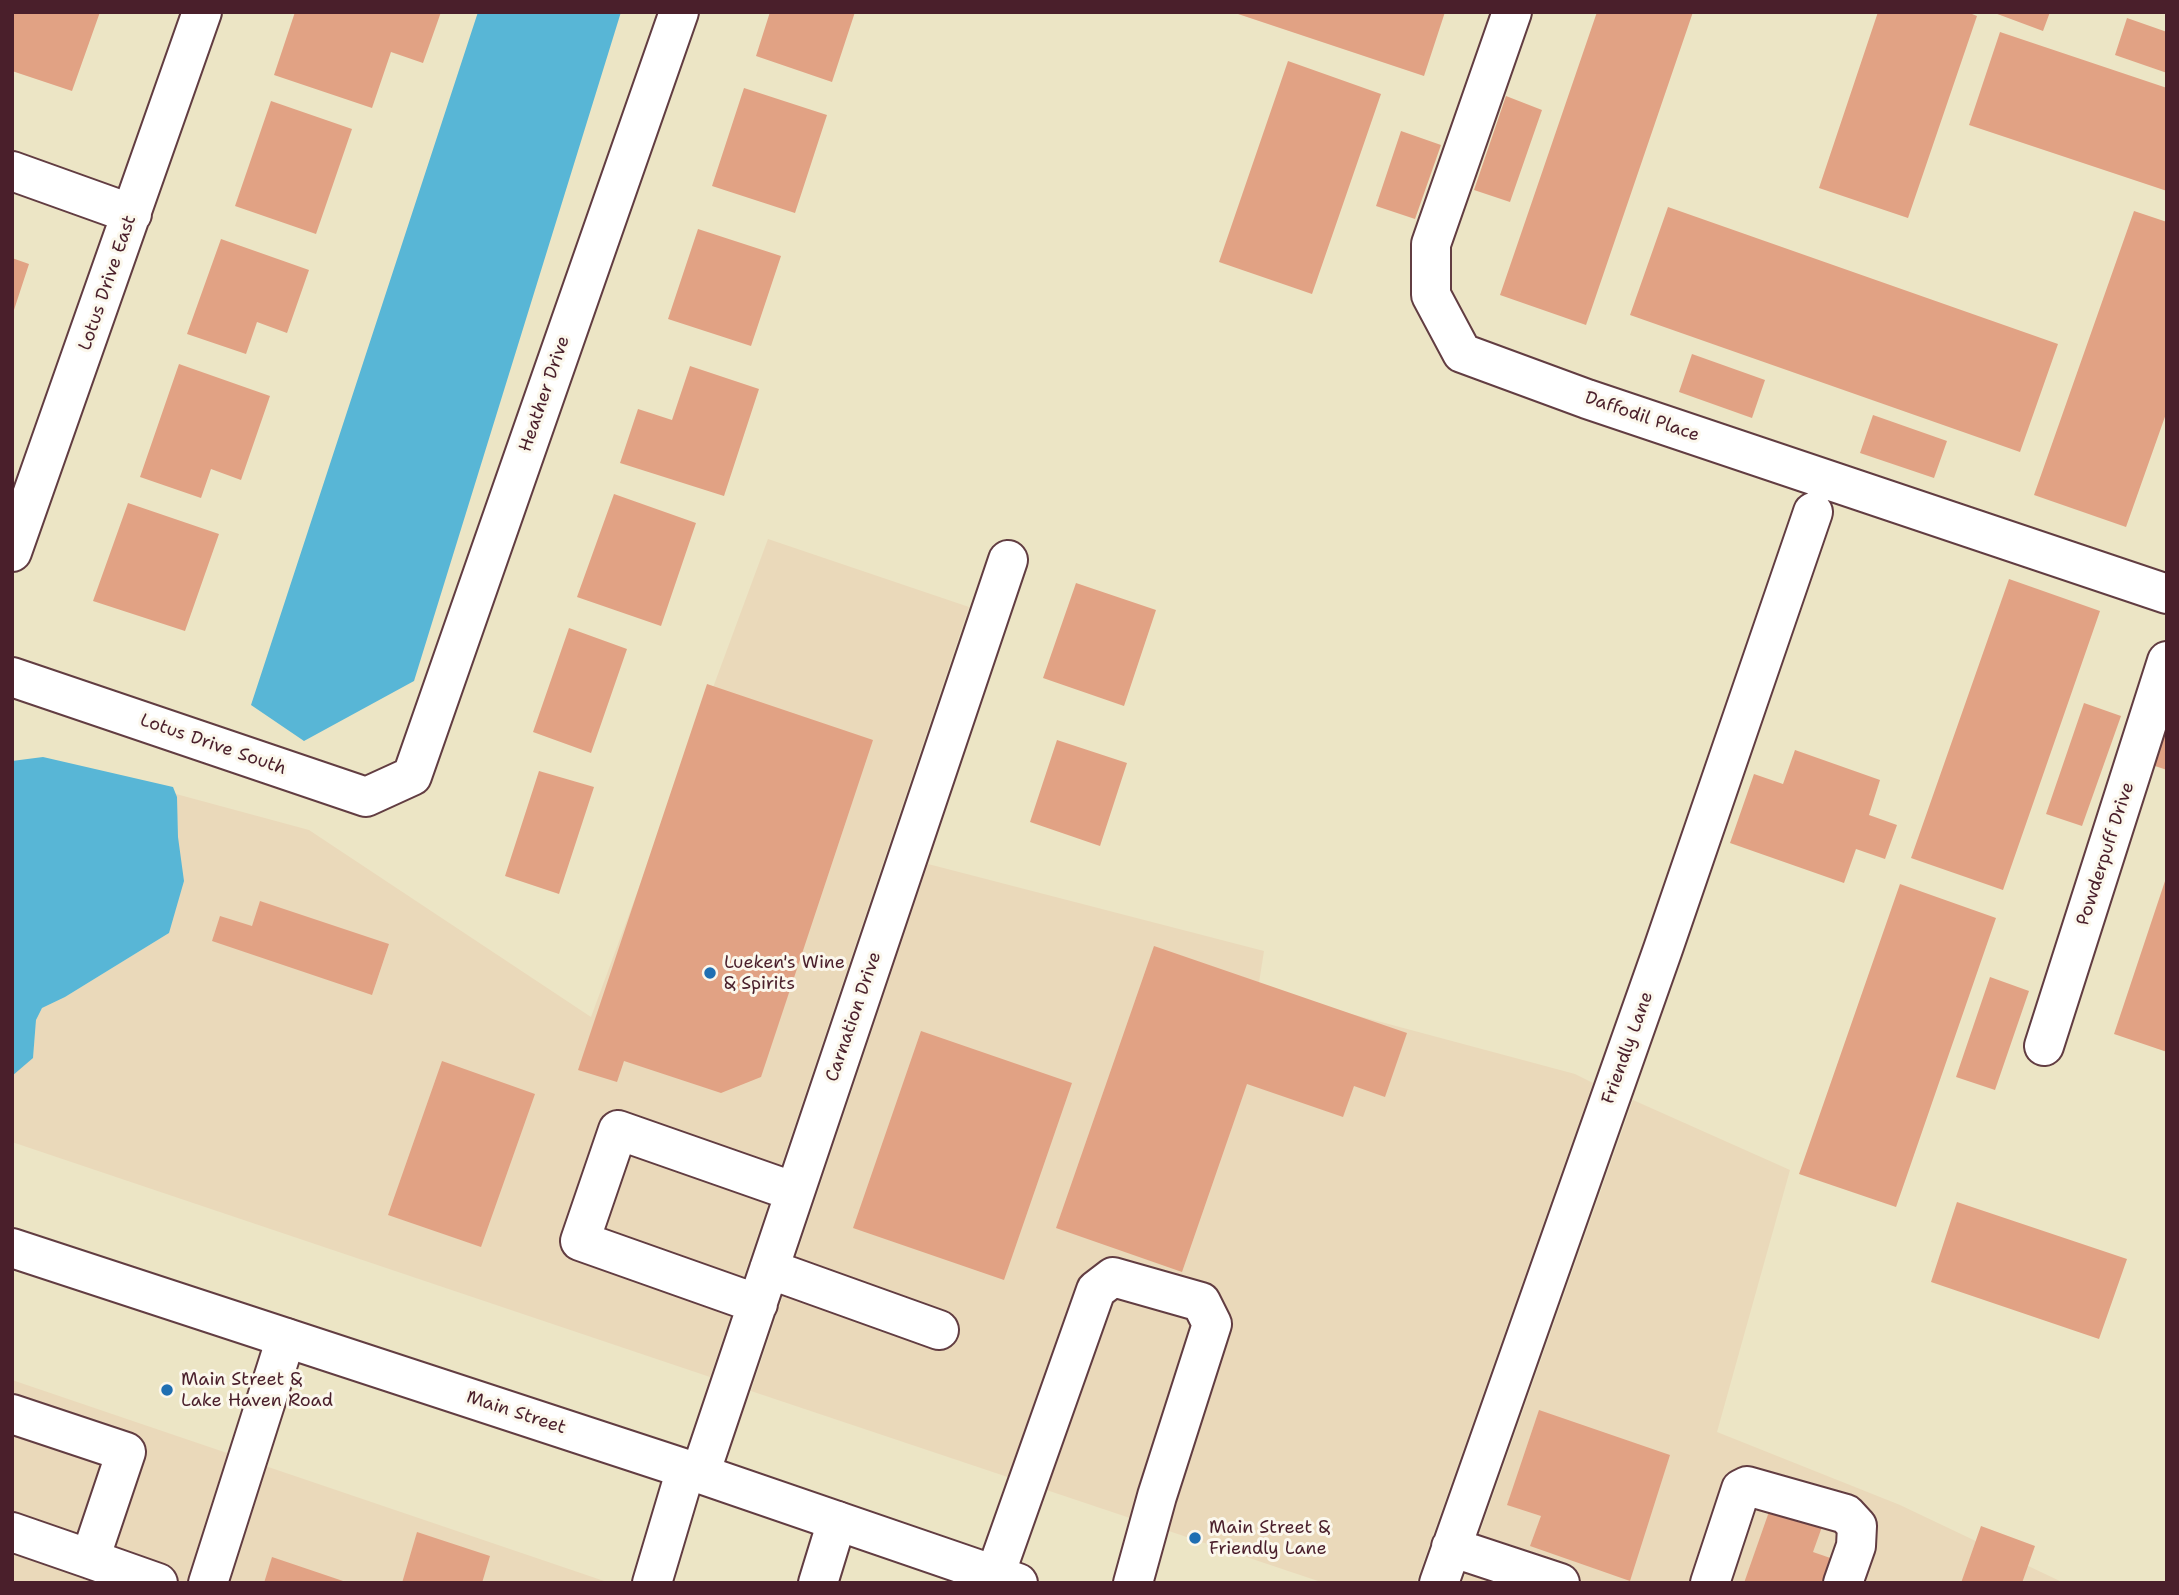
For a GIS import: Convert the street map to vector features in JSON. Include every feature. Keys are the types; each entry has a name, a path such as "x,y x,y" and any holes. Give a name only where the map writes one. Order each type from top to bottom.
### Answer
{"street":[{"name":"Lotus Drive East","path":"12,552 202,12"},
{"name":"Heather Drive","path":"412,776 679,12"},
{"name":"Daffodil Place","path":"1512,12 1431,244 1431,295 1462,353 1600,403 2167,594"},
{"path":"12,172 132,214"},
{"name":"Friendly Lane","path":"1439,1583 1663,949 1813,512"},
{"name":"Carnation Drive","path":"652,1583 763,1287 1008,560"},
{"name":"Powderpuff Drive","path":"2044,1046 2167,661"},
{"name":"Lotus Drive South","path":"12,677 366,797 412,776"},
{"path":"795,1192 618,1130 580,1241 939,1330"},
{"name":"Main Street","path":"12,1248 693,1472 1006,1579"},
{"path":"1006,1579 1096,1290 1113,1277 1200,1302 1212,1324 1157,1496 1133,1583"},
{"path":"208,1583 286,1338"},
{"path":"12,1414 127,1452 90,1559"},
{"path":"1710,1583 1741,1489 1747,1486 1846,1514 1857,1526 1856,1546 1843,1583"},
{"path":"818,1583 837,1521"},
{"path":"12,1532 158,1583"},
{"path":"1451,1547 1560,1583"}],"shaded area":[{"path":"768,539 969,607 710,1377 12,1142 12,1076 33,1057 36,1020 42,1008 65,997 169,933 178,837 176,794 309,830 591,1017"},
{"path":"928,864 1264,951 1258,989 1575,1074 1593,1083 1416,1583 1324,1583 751,1391"},
{"path":"1633,1100 1790,1170 1717,1432 1900,1505 2064,1583 1462,1583"},
{"path":"12,1380 610,1583 12,1583"}],"water":[{"path":"478,12 621,12 414,681 304,741 251,705"},
{"path":"43,757 173,787 177,797 178,837 184,881 169,933 65,997 42,1008 36,1020 33,1058 12,1076 12,761"}],"building":[{"path":"12,12 100,12 72,91 12,71"},
{"path":"295,12 441,12 423,63 391,52 372,108 274,75"},
{"path":"770,12 855,12 832,82 756,56"},
{"path":"1232,12 1445,12 1424,76"},
{"path":"1597,12 1693,12 1586,325 1500,295"},
{"path":"1878,12 1967,12 1977,16 1908,218 1819,188"},
{"path":"1992,12 2050,12 2043,31"},
{"path":"2127,18 2167,32 2167,73 2115,55"},
{"path":"2000,32 2167,88 2167,191 1969,125"},
{"path":"1288,61 1381,94 1312,294 1219,262"},
{"path":"744,88 827,115 795,213 712,186"},
{"path":"1506,96 1542,110 1510,202 1474,190"},
{"path":"271,101 352,129 316,234 235,206"},
{"path":"1401,131 1441,145 1415,219 1376,206"},
{"path":"1668,207 2058,344 2020,452 1630,315"},
{"path":"2134,211 2167,222 2167,411 2126,527 2034,495"},
{"path":"698,229 781,256 751,346 668,319"},
{"path":"221,239 309,270 287,333 257,322 246,354 187,334"},
{"path":"12,258 29,264 13,313 12,312"},
{"path":"1692,354 1765,380 1752,418 1679,392"},
{"path":"179,364 270,396 241,480 211,469 201,498 140,477"},
{"path":"690,366 759,389 724,496 620,463 638,409 672,420"},
{"path":"1873,415 1947,441 1934,478 1860,453"},
{"path":"614,494 696,523 661,626 577,597"},
{"path":"128,503 219,534 185,631 93,601"},
{"path":"2009,579 2100,611 2003,890 1911,858"},
{"path":"1076,583 1156,610 1124,706 1043,678"},
{"path":"569,628 627,649 591,753 533,732"},
{"path":"707,684 873,740 761,1077 721,1093 624,1061 617,1082 578,1070"},
{"path":"2084,703 2121,716 2082,826 2046,814"},
{"path":"2167,715 2167,770 2149,764"},
{"path":"1057,740 1127,763 1100,846 1030,822"},
{"path":"1795,750 1880,780 1869,815 1897,825 1885,859 1856,849 1844,883 1730,843 1754,774 1783,784"},
{"path":"539,771 594,787 559,894 505,876"},
{"path":"2167,878 2167,1052 2114,1034"},
{"path":"1900,884 1996,918 1896,1207 1799,1174"},
{"path":"260,901 389,944 372,995 212,941 220,916 252,926"},
{"path":"1154,946 1407,1033 1385,1097 1354,1086 1343,1117 1247,1084 1182,1272 1056,1228"},
{"path":"1990,977 2029,991 1995,1090 1956,1077"},
{"path":"921,1031 1072,1083 1004,1280 853,1228"},
{"path":"442,1061 535,1094 481,1247 388,1215"},
{"path":"1957,1202 2127,1259 2099,1339 1931,1282"},
{"path":"1539,1410 1670,1455 1630,1581 1530,1546 1541,1516 1507,1505"},
{"path":"1771,1506 1823,1524 1813,1552 1839,1561 1831,1583 1744,1583"},
{"path":"1981,1526 2035,1546 2022,1583 1961,1583"},
{"path":"417,1532 490,1556 482,1583 402,1583"},
{"path":"272,1557 346,1582 346,1583 264,1583"}],"place":[{"name":"Lueken's Wine & Spirits","path":"710,973"},
{"name":"Main Street & Lake Haven Road","path":"167,1390"},
{"name":"Main Street & Friendly Lane","path":"1195,1538"}]}
